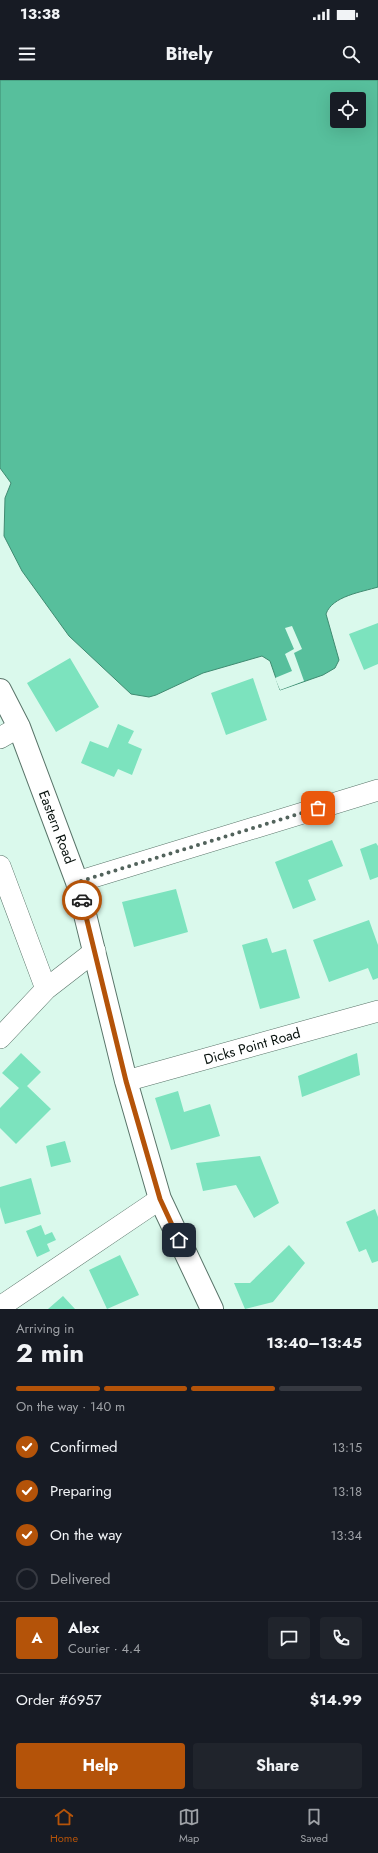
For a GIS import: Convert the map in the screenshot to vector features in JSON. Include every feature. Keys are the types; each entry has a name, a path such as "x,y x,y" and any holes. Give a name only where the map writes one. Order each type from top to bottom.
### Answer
{"highway":[{"name":"Eastern Road","path":"0,690 19,727 78,882 126,1081 160,1199 212,1309"}],"street":[{"path":"0,738 19,727"},
{"path":"78,882 378,790"},
{"path":"0,866 46,989"},
{"path":"0,1038 46,989 95,950"},
{"name":"Dicks Point Road","path":"126,1081 378,1011"},
{"path":"0,1307 160,1199"}],"shaded area":[{"path":"0,80 378,80 378,587 341,599 329,608 326,614 339,660 335,668 323,675 280,690 270,661 262,656 203,673 156,695 149,697 131,694 69,636 22,571 4,536 5,498 11,483 0,468"}],"pier":[{"path":"292,626 302,649 294,653 304,681 280,690 275,678 292,671 285,654 294,649 285,628"}],"building":[{"path":"378,623 378,664 364,670 349,634"},
{"path":"70,658 99,707 56,732 27,683"},
{"path":"253,678 267,720 226,735 211,693"},
{"path":"118,724 134,731 128,743 142,749 132,775 118,769 114,777 81,763 90,741 108,748"},
{"path":"332,840 343,866 308,880 316,900 293,909 275,862"},
{"path":"376,843 378,846 378,877 370,880 360,849"},
{"path":"176,889 188,932 134,947 122,902"},
{"path":"369,920 378,945 378,978 373,980 368,968 329,982 313,940"},
{"path":"267,938 272,953 286,949 300,998 260,1009 242,945"},
{"path":"21,1053 41,1072 27,1086 51,1109 16,1144 0,1128 0,1108 19,1088 2,1073"},
{"path":"357,1053 360,1075 302,1097 298,1076"},
{"path":"178,1091 184,1112 210,1104 220,1136 171,1150 155,1098"},
{"path":"65,1141 71,1162 51,1167 46,1146"},
{"path":"260,1156 279,1203 254,1218 236,1185 203,1191 196,1163"},
{"path":"31,1178 41,1214 5,1224 0,1207 0,1187"},
{"path":"375,1209 378,1217 378,1261 372,1263 366,1249 359,1252 346,1222"},
{"path":"41,1225 45,1235 52,1232 56,1240 47,1244 50,1251 37,1257 26,1231"},
{"path":"289,1245 305,1263 273,1302 245,1309 234,1283 250,1283"},
{"path":"120,1255 139,1295 107,1309 89,1270"},
{"path":"63,1296 75,1309 48,1309"}],"way so far":[{"path":"82,900 78,882 318,808"}],"route":[{"path":"82,900 126,1081 160,1199 179,1240"}]}
